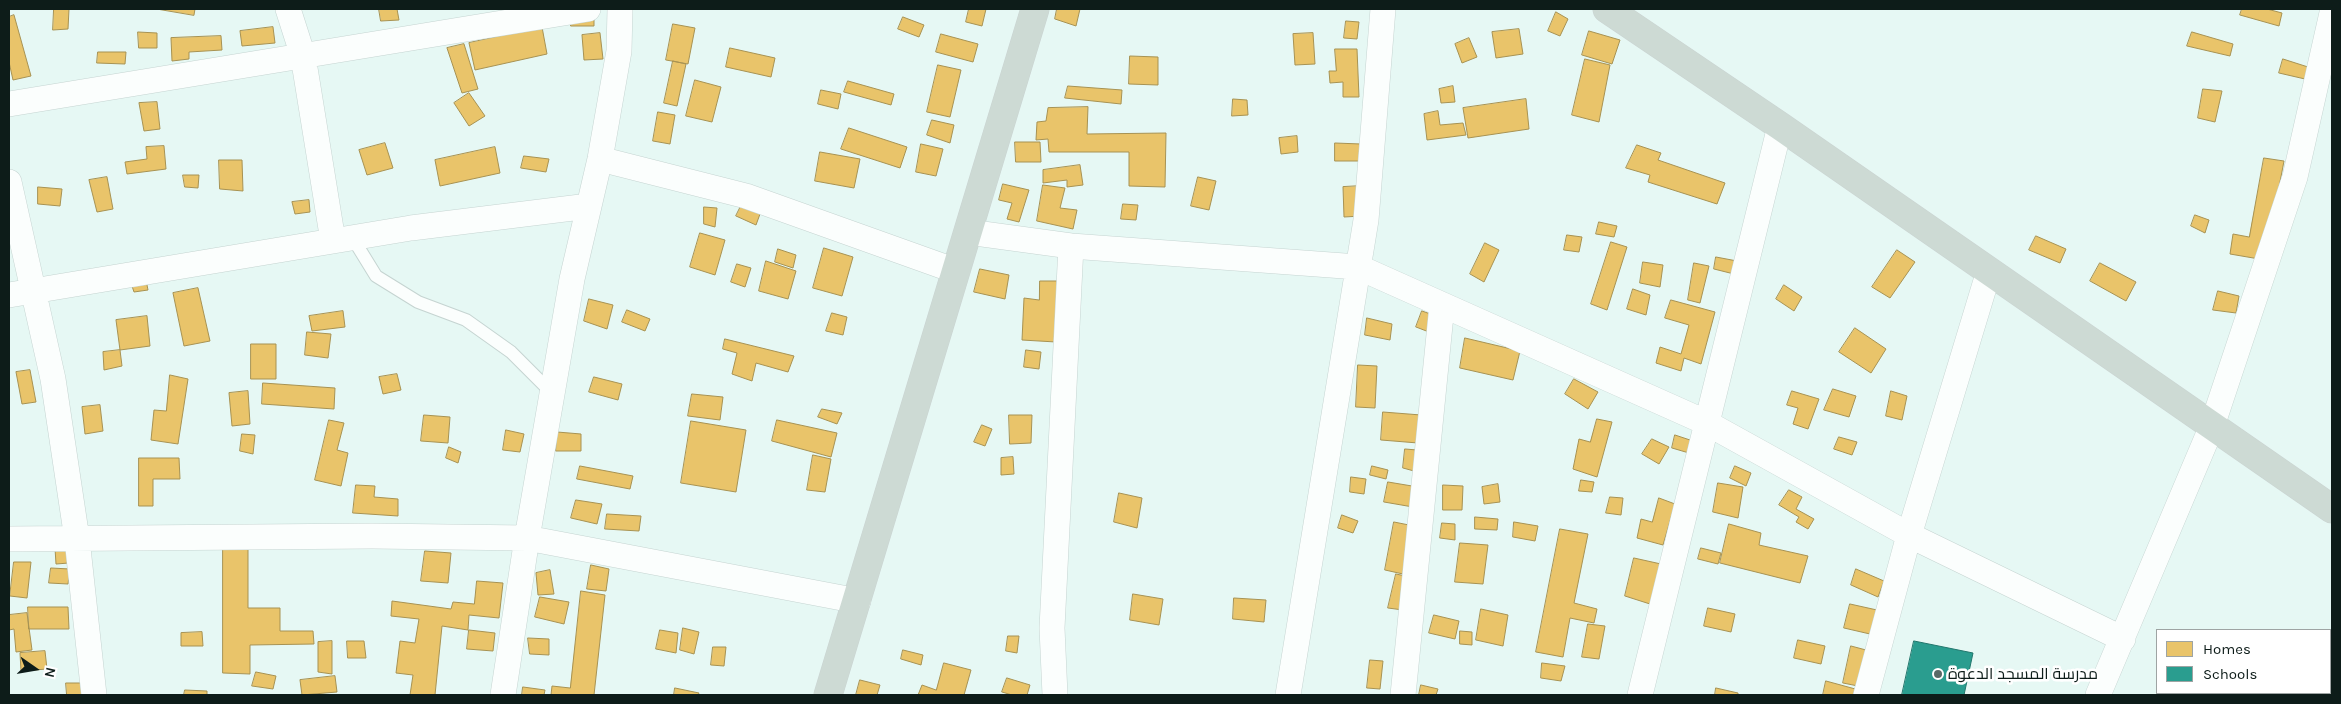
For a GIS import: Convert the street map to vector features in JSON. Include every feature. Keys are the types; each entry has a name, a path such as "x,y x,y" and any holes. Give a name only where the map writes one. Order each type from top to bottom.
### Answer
{"highway":[{"path":"828,695 858,601 1035,9"},
{"path":"1607,9 1780,126 2332,509"}],"street":[{"path":"288,9 303,56 343,239"},
{"path":"9,104 588,9"},
{"path":"503,695 527,538 572,279 600,159 619,51 620,9"},
{"path":"1288,695 1366,220 1383,9"},
{"path":"2098,695 2212,426 2295,177 2332,13"},
{"path":"1640,695 1780,126"},
{"path":"600,159 746,196 956,271"},
{"path":"9,182 53,379 77,539 94,695"},
{"path":"9,295 410,228 589,206"},
{"path":"968,232 1071,246 1358,268 1706,422 1909,535 2123,639"},
{"path":"1055,695 1052,628 1071,246"},
{"path":"1866,695 1909,535 1989,271"},
{"path":"1403,695 1442,305"},
{"path":"9,539 372,536 527,538 858,601"}],"lane":[{"path":"343,239 376,276 418,302 466,320 511,352 552,393"}],"building: Homes":[{"path":"54,9 69,9 68,29 53,30"},
{"path":"157,9 195,9 194,15"},
{"path":"379,9 397,9 399,20 381,21"},
{"path":"969,9 986,9 982,26 966,22"},
{"path":"1057,9 1080,9 1076,26 1055,19"},
{"path":"2242,9 2267,9 2282,13 2279,26 2240,15"},
{"path":"1556,12 1568,19 1560,36 1548,31"},
{"path":"14,15 31,76 13,80 9,62 9,17"},
{"path":"570,15 594,15 594,26 571,26"},
{"path":"903,17 924,25 919,37 898,29"},
{"path":"1346,21 1359,22 1357,39 1344,38"},
{"path":"673,24 695,28 688,64 666,60"},
{"path":"273,27 275,43 242,46 240,31"},
{"path":"542,27 547,54 475,70 469,43"},
{"path":"1519,29 1523,54 1496,58 1492,32"},
{"path":"1589,31 1620,40 1612,64 1582,55"},
{"path":"138,32 157,33 157,48 139,48"},
{"path":"2192,32 2233,44 2230,56 2187,46"},
{"path":"600,33 603,59 584,60 582,35"},
{"path":"1313,33 1315,64 1295,65 1293,34"},
{"path":"941,34 978,44 973,62 936,52"},
{"path":"221,36 222,50 189,52 189,59 172,61 171,38"},
{"path":"1469,38 1477,57 1462,63 1455,44"},
{"path":"464,44 478,89 462,93 447,48"},
{"path":"730,48 775,58 771,77 726,67"},
{"path":"1335,49 1357,49 1359,97 1343,97 1343,82 1330,83 1329,71 1336,71"},
{"path":"98,52 126,52 125,64 97,63"},
{"path":"1130,56 1158,57 1158,85 1129,84"},
{"path":"1585,59 1610,65 1599,122 1572,115"},
{"path":"2283,59 2308,67 2305,79 2279,73"},
{"path":"673,61 686,64 677,106 664,103"},
{"path":"938,65 961,70 950,117 927,112"},
{"path":"695,80 721,87 712,122 686,116"},
{"path":"848,81 894,94 891,105 844,92"},
{"path":"1068,86 1122,90 1121,104 1065,98"},
{"path":"1453,86 1455,102 1441,103 1439,89"},
{"path":"2203,89 2222,91 2215,122 2198,118"},
{"path":"821,90 841,94 838,109 818,104"},
{"path":"469,93 485,116 469,126 454,103"},
{"path":"1233,99 1247,100 1248,115 1232,116"},
{"path":"1526,99 1529,129 1468,138 1463,108"},
{"path":"157,102 160,129 144,131 139,103"},
{"path":"1088,107 1087,134 1166,133 1165,187 1129,186 1129,152 1049,152 1048,139 1036,140 1037,122 1046,121 1048,108"},
{"path":"1438,111 1440,125 1463,123 1466,135 1427,140 1424,114"},
{"path":"658,112 675,115 670,144 653,141"},
{"path":"932,120 954,125 950,143 927,135"},
{"path":"849,128 907,147 900,168 841,149"},
{"path":"1297,136 1298,152 1281,154 1279,138"},
{"path":"1015,142 1040,142 1041,162 1016,162"},
{"path":"385,143 393,168 367,175 359,150"},
{"path":"1335,143 1361,144 1361,161 1335,161"},
{"path":"921,144 943,149 936,176 916,172"},
{"path":"1637,145 1661,153 1658,160 1725,183 1717,204 1648,182 1650,175 1626,168"},
{"path":"164,146 166,169 127,174 125,162 147,159 146,147"},
{"path":"495,147 500,173 440,186 435,160"},
{"path":"820,152 860,159 854,188 815,181"},
{"path":"524,156 549,159 546,172 521,168"},
{"path":"2264,158 2284,161 2265,260 2230,254 2233,234 2249,237"},
{"path":"219,160 242,160 243,191 220,189"},
{"path":"1080,165 1083,185 1067,187 1067,180 1043,183 1043,170"},
{"path":"183,175 199,175 198,188 185,187"},
{"path":"107,177 113,209 97,212 89,180"},
{"path":"1198,177 1216,181 1209,210 1191,206"},
{"path":"1003,184 1029,190 1019,222 1007,219 1012,203 999,200"},
{"path":"1043,185 1065,188 1060,208 1077,210 1073,229 1037,221"},
{"path":"1361,186 1362,216 1344,217 1343,187"},
{"path":"38,187 62,189 60,206 38,204"},
{"path":"309,200 310,212 295,214 292,202"},
{"path":"1123,204 1138,205 1136,220 1121,219"},
{"path":"741,206 760,214 756,225 736,216"},
{"path":"704,207 717,208 715,227 704,224"},
{"path":"2195,215 2209,220 2205,233 2191,226"},
{"path":"1599,222 1617,226 1614,237 1596,234"},
{"path":"700,233 725,240 715,275 690,267"},
{"path":"1567,235 1582,237 1579,252 1564,250"},
{"path":"2036,236 2066,249 2060,263 2029,250"},
{"path":"1611,242 1627,247 1607,310 1591,304"},
{"path":"1485,243 1499,250 1484,282 1470,274"},
{"path":"824,248 853,257 842,296 813,288"},
{"path":"778,249 796,255 793,268 775,262"},
{"path":"1897,250 1915,262 1890,298 1872,287"},
{"path":"1716,257 1737,261 1734,274 1714,269"},
{"path":"766,261 796,271 788,299 759,291"},
{"path":"1643,262 1663,265 1660,287 1640,283"},
{"path":"1694,263 1709,266 1700,303 1688,300"},
{"path":"2100,263 2136,282 2126,301 2090,281"},
{"path":"737,264 751,268 745,287 731,282"},
{"path":"980,269 1009,275 1005,299 974,292"},
{"path":"145,275 148,290 134,292 129,277"},
{"path":"1040,281 1057,281 1056,342 1022,340 1024,298 1039,300"},
{"path":"1784,285 1802,297 1794,311 1776,299"},
{"path":"198,288 210,341 184,346 173,293"},
{"path":"1633,289 1650,295 1646,315 1627,309"},
{"path":"2218,291 2239,296 2236,313 2213,310"},
{"path":"589,299 613,305 607,329 584,321"},
{"path":"1671,300 1715,312 1701,364 1684,358 1681,371 1656,363 1660,347 1681,354 1689,325 1665,318"},
{"path":"627,310 650,319 645,331 622,322"},
{"path":"343,311 345,327 312,331 309,316"},
{"path":"1422,311 1436,316 1429,332 1416,327"},
{"path":"832,313 847,317 843,335 826,331"},
{"path":"147,316 150,346 120,350 116,320"},
{"path":"1367,318 1392,324 1390,340 1365,335"},
{"path":"1855,328 1886,349 1871,373 1839,352"},
{"path":"307,332 331,334 328,358 305,355"},
{"path":"1465,338 1520,351 1513,380 1460,368"},
{"path":"725,339 794,356 788,372 756,363 752,381 732,374 737,353 723,349"},
{"path":"251,344 276,344 276,379 251,379"},
{"path":"120,350 122,366 104,370 103,352"},
{"path":"1026,350 1041,352 1039,369 1024,367"},
{"path":"1358,365 1377,366 1375,408 1356,407"},
{"path":"30,370 36,402 22,404 16,372"},
{"path":"397,374 401,390 383,394 379,377"},
{"path":"170,375 188,379 178,444 151,440 154,410 166,411"},
{"path":"594,377 622,384 618,400 589,392"},
{"path":"1574,379 1598,392 1588,409 1565,394"},
{"path":"263,383 335,388 334,409 262,404"},
{"path":"1833,389 1856,396 1849,417 1824,410"},
{"path":"248,391 250,424 232,426 229,393"},
{"path":"1792,391 1819,399 1808,429 1793,424 1798,408 1787,405"},
{"path":"1891,391 1907,396 1902,420 1886,416"},
{"path":"692,394 723,397 720,420 688,416"},
{"path":"100,405 103,431 85,434 82,407"},
{"path":"822,409 842,413 837,424 818,417"},
{"path":"1383,412 1421,415 1418,443 1381,440"},
{"path":"424,415 450,417 448,443 421,441"},
{"path":"1009,415 1032,415 1031,443 1010,444"},
{"path":"1597,419 1612,422 1597,477 1573,469 1579,439 1590,442"},
{"path":"329,420 344,423 337,450 348,453 341,486 315,480"},
{"path":"777,420 837,433 831,457 772,441"},
{"path":"691,421 746,430 736,492 681,483"},
{"path":"982,425 992,429 985,446 974,442"},
{"path":"506,430 524,434 520,452 503,450"},
{"path":"557,432 581,434 581,451 556,451"},
{"path":"242,434 255,435 253,454 240,451"},
{"path":"1675,435 1693,441 1689,453 1672,448"},
{"path":"1839,437 1857,442 1852,455 1834,449"},
{"path":"1652,439 1669,447 1659,464 1642,454"},
{"path":"449,447 461,452 458,463 446,458"},
{"path":"1405,449 1417,450 1414,471 1403,468"},
{"path":"813,455 831,459 825,492 807,490"},
{"path":"1013,457 1014,474 1001,475 1001,458"},
{"path":"139,458 179,458 180,479 153,479 153,506 139,506"},
{"path":"580,466 633,476 630,489 577,479"},
{"path":"1372,466 1388,470 1386,479 1370,475"},
{"path":"1735,466 1751,473 1746,486 1730,478"},
{"path":"1351,477 1366,479 1364,494 1350,492"},
{"path":"1581,480 1594,482 1592,492 1579,491"},
{"path":"1388,482 1418,487 1413,507 1384,502"},
{"path":"1718,483 1743,487 1738,518 1713,512"},
{"path":"1498,484 1500,502 1484,504 1482,487"},
{"path":"356,485 375,486 374,497 398,499 398,516 353,513"},
{"path":"1443,485 1463,486 1462,510 1443,510"},
{"path":"1789,490 1802,497 1796,509 1814,519 1808,529 1796,522 1799,517 1779,505"},
{"path":"1119,493 1142,498 1137,528 1114,522"},
{"path":"1610,497 1623,498 1621,515 1606,513"},
{"path":"1659,498 1675,504 1663,545 1637,538 1641,519 1652,522"},
{"path":"576,500 602,504 597,524 571,518"},
{"path":"607,514 641,516 639,531 605,529"},
{"path":"1342,515 1358,521 1353,533 1338,528"},
{"path":"1475,517 1498,519 1497,530 1475,529"},
{"path":"1394,522 1414,526 1403,574 1385,570"},
{"path":"1514,522 1538,526 1535,541 1513,537"},
{"path":"1442,523 1455,524 1455,540 1440,538"},
{"path":"1729,524 1761,533 1759,545 1808,556 1800,583 1720,563"},
{"path":"1560,529 1588,534 1574,603 1597,609 1594,623 1570,618 1563,657 1536,652"},
{"path":"1460,543 1488,545 1483,584 1455,582"},
{"path":"67,547 69,563 56,564 55,548"},
{"path":"1701,548 1721,553 1718,564 1698,559"},
{"path":"223,549 248,549 248,608 280,608 280,631 313,631 314,644 250,645 250,674 223,673"},
{"path":"425,551 451,553 448,583 421,581"},
{"path":"1634,558 1661,564 1650,604 1625,596"},
{"path":"14,562 31,562 27,598 10,596"},
{"path":"591,565 609,569 606,591 587,589"},
{"path":"51,568 70,569 68,584 49,583"},
{"path":"1856,569 1884,581 1878,597 1851,585"},
{"path":"550,570 554,594 538,595 536,573"},
{"path":"1396,574 1410,577 1403,610 1388,608"},
{"path":"477,581 503,583 499,618 469,615 468,630 442,626 435,695 410,695 413,675 396,673 400,641 415,643 419,619 391,616 392,601 451,609 453,602 474,604"},
{"path":"581,591 605,595 594,695 551,695 552,686 570,688"},
{"path":"1133,594 1163,599 1159,625 1130,620"},
{"path":"540,597 569,602 564,624 535,617"},
{"path":"1234,598 1266,600 1264,622 1233,619"},
{"path":"1850,604 1877,610 1870,634 1844,628"},
{"path":"28,607 68,607 69,629 29,629"},
{"path":"1708,608 1735,614 1731,632 1704,626"},
{"path":"1481,609 1508,615 1503,646 1476,640"},
{"path":"27,613 32,650 16,652 14,629 9,630 9,615"},
{"path":"1434,615 1459,621 1455,639 1429,633"},
{"path":"1588,624 1605,626 1599,659 1582,657"},
{"path":"683,628 699,632 694,654 680,650"},
{"path":"469,630 495,633 493,651 467,649"},
{"path":"660,630 678,633 676,653 656,649"},
{"path":"1460,631 1472,632 1472,645 1460,644"},
{"path":"202,632 203,646 181,646 181,633"},
{"path":"1008,636 1019,636 1017,653 1006,651"},
{"path":"528,638 549,639 549,655 530,654"},
{"path":"1798,640 1825,646 1821,664 1794,658"},
{"path":"332,641 332,674 318,672 318,642"},
{"path":"347,641 364,641 366,658 348,658"},
{"path":"1851,646 1866,650 1858,686 1843,683"},
{"path":"713,647 726,647 724,666 711,665"},
{"path":"903,650 923,655 921,665 901,659"},
{"path":"45,651 47,669 21,671 20,653"},
{"path":"1370,660 1383,661 1380,689 1367,688"},
{"path":"944,663 971,670 964,695 918,695 922,685 936,690"},
{"path":"1542,663 1565,666 1561,681 1541,678"},
{"path":"256,672 276,676 273,689 252,686"},
{"path":"335,676 337,692 302,695 300,680"},
{"path":"1007,678 1030,685 1027,695 1012,695 1002,692"},
{"path":"860,680 880,685 877,695 856,695"},
{"path":"1826,681 1859,690 1858,695 1823,695"},
{"path":"66,683 82,683 82,695 67,695"},
{"path":"1421,685 1438,689 1436,695 1419,695"},
{"path":"523,687 545,690 544,695 522,695"},
{"path":"675,688 699,693 698,695 674,695"},
{"path":"1716,688 1738,693 1738,695 1715,695"},
{"path":"185,690 207,691 207,695 184,695"}],"building: Schools":[{"name":"مدرسة المسجد الدعوة","path":"1914,641 1973,653 1964,695 1902,695"}],"place":[{"name":"مدرسة المسجد الدعوة","path":"1938,674"}]}
